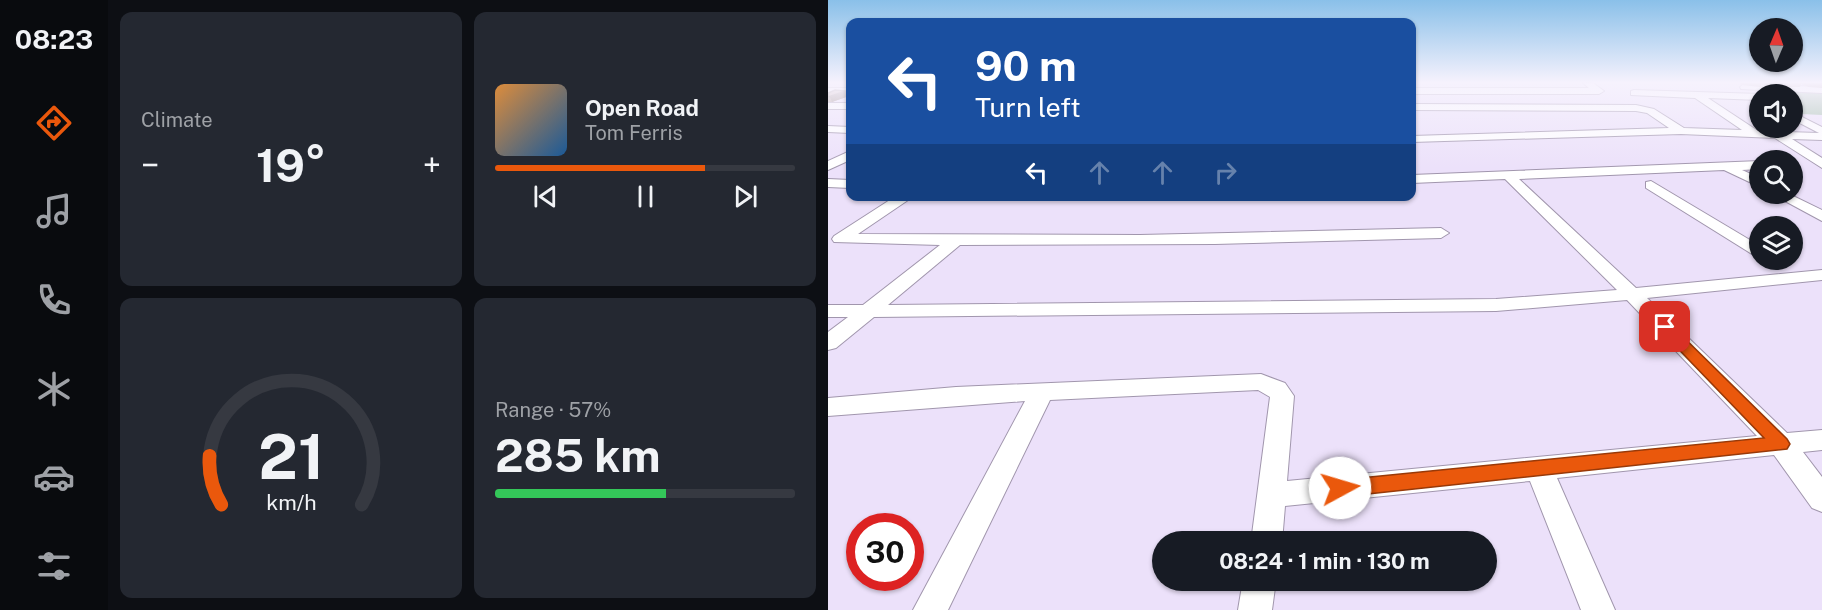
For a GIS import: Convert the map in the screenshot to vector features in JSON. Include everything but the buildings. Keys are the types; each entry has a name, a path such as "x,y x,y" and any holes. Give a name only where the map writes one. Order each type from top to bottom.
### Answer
{"street":[{"path":"1651,111 1680,131"},
{"path":"1722,111 1749,129"},
{"path":"1803,117 1822,118"},
{"path":"1803,121 1822,131"},
{"path":"830,130 846,130"},
{"path":"1416,139 1680,131 1749,134"},
{"path":"1803,136 1822,137"},
{"path":"1783,138 1822,164"},
{"path":"828,166 846,158"},
{"path":"1803,164 1822,164"},
{"path":"1416,180 1749,165"},
{"path":"1727,166 1749,177"},
{"path":"1509,176 1632,294 1781,444 1822,499"},
{"path":"828,183 846,184"},
{"path":"1651,185 1749,247"},
{"path":"834,239 899,201"},
{"path":"1799,204 1822,216"},
{"path":"834,239 955,241 1283,239 1441,233"},
{"path":"828,343 955,241"},
{"path":"1784,270 1796,277"},
{"path":"828,311 1496,305 1822,275"},
{"path":"828,407 1042,392 1261,381 1277,389 1282,396 1268,531"},
{"path":"930,610 1042,392"},
{"path":"1273,495 1822,440"},
{"path":"1539,468 1598,610"},
{"path":"1255,610 1258,591"}],"green space":[{"path":"1803,111 1822,111 1822,115 1803,114"}],"route":[{"path":"1340,488 1781,444 1665,327"}]}
